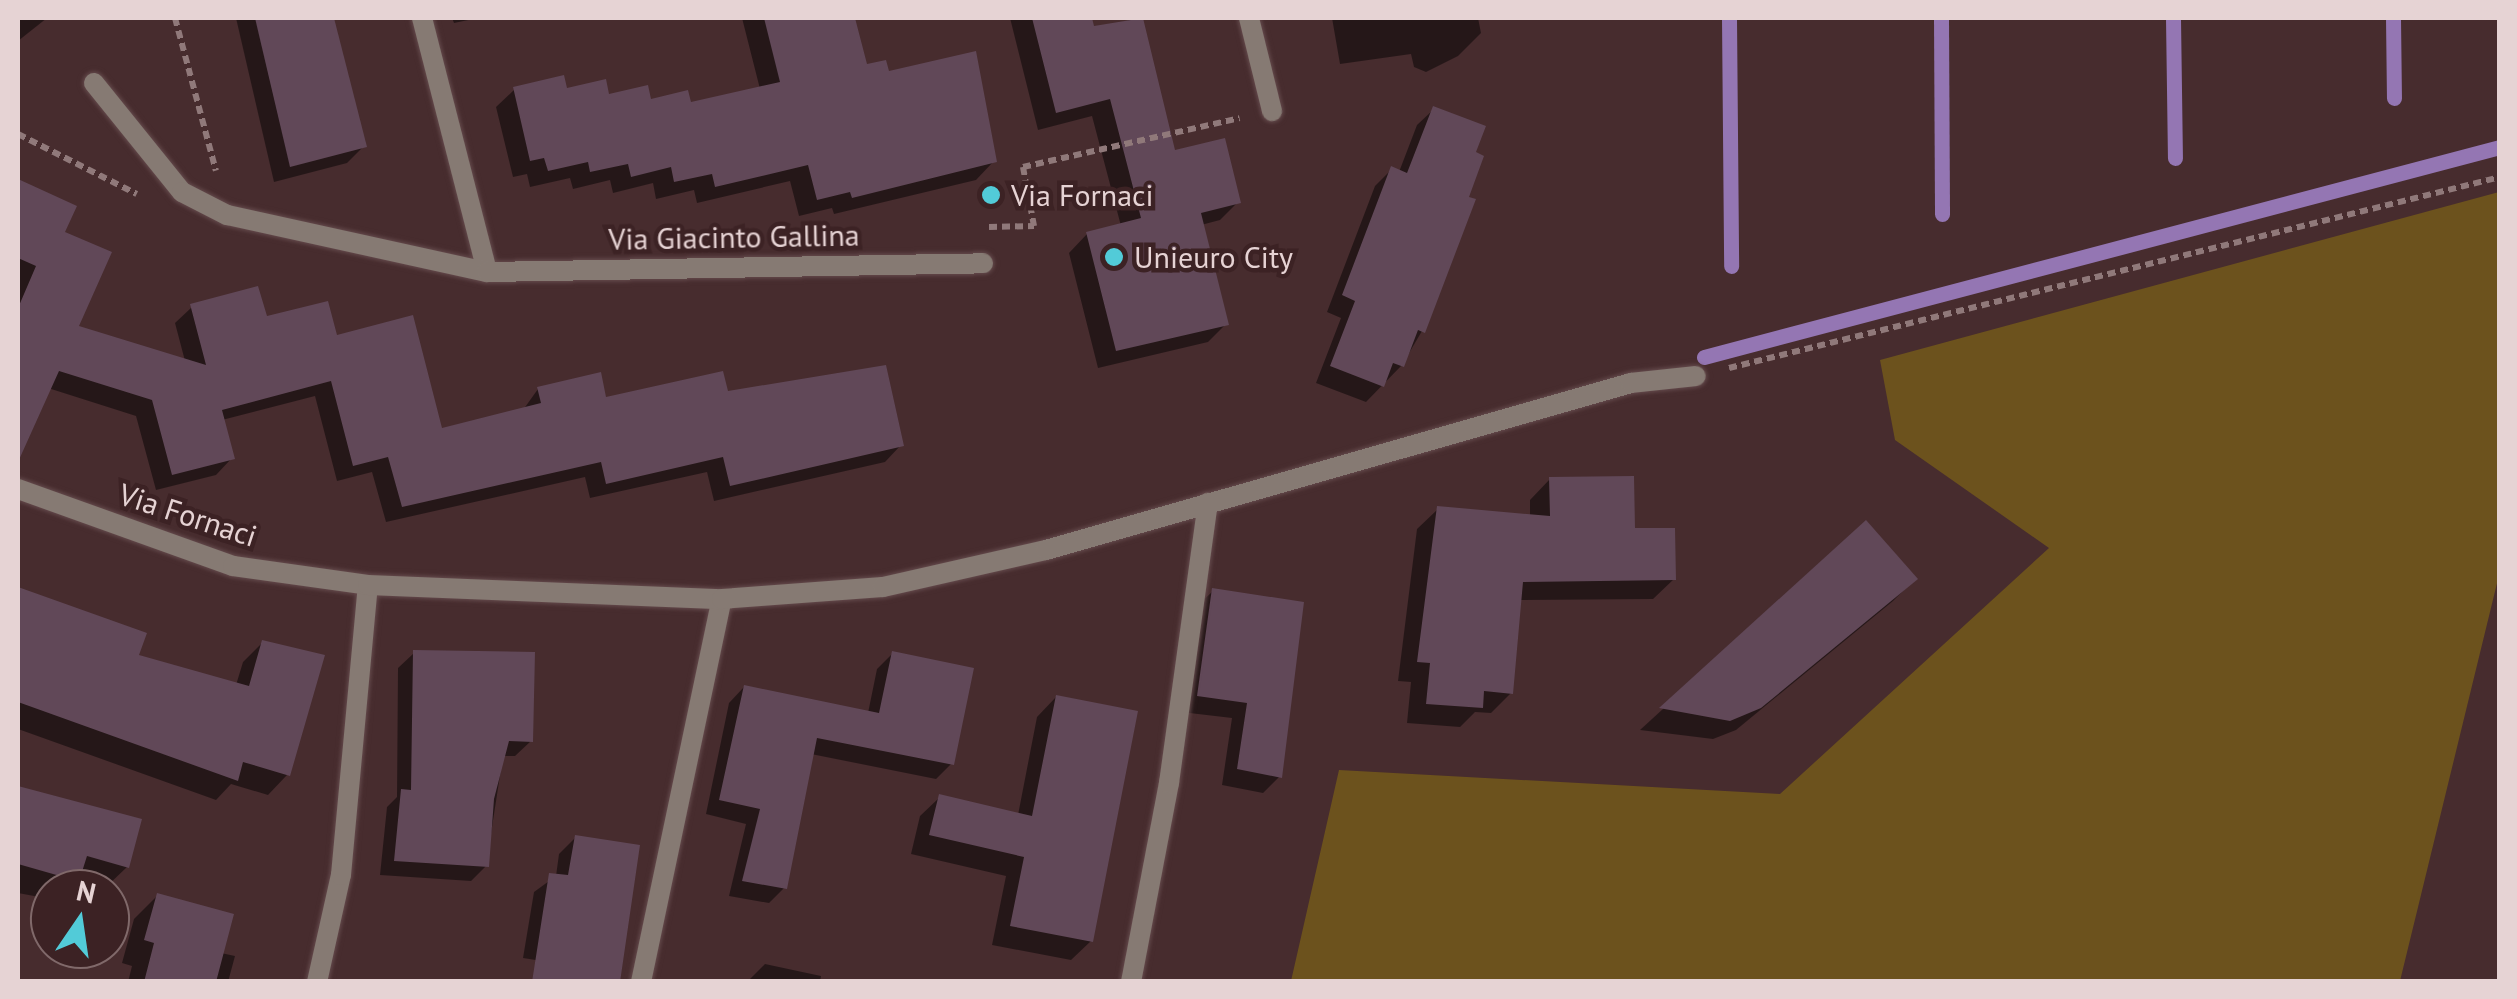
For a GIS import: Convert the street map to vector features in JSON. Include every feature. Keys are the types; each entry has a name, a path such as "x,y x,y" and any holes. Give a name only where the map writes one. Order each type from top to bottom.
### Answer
{"street":[{"path":"422,18 487,272"},
{"path":"1249,18 1272,111"},
{"name":"Via Giacinto Gallina","path":"94,83 182,192 227,216 487,272 982,263"},
{"name":"Via Fornaci","path":"18,489 233,566 368,585 722,599 883,587 1208,503 1630,383 1696,376"},
{"path":"1131,982 1169,783 1208,503"},
{"path":"316,982 341,875 368,585"},
{"path":"641,982 722,599"}],"path":[{"path":"176,18 221,189"},
{"path":"975,228 1034,226 1023,167 1272,111"},
{"path":"1696,376 2500,177"}],"shaded area":[{"path":"2499,192 2499,575 2400,981 1291,981 1339,770 1780,794 2049,548 1895,440 1880,360"}],"building":[{"path":"255,18 334,18 367,147 290,167"},
{"path":"764,18 855,18 867,64 886,60 889,71 976,51 997,162 852,198 850,192 817,200 808,165 715,187 712,174 674,182 671,167 631,177 628,164 590,172 588,162 548,171 544,158 530,161 513,87 564,75 567,88 606,79 609,94 648,85 651,99 688,90 691,102 780,82"},
{"path":"1032,18 1092,18 1094,26 1143,18 1175,150 1225,138 1241,203 1201,213 1229,325 1116,351 1086,232 1141,218 1110,99 1056,113"},
{"path":"1433,106 1486,126 1476,152 1484,156 1469,197 1476,199 1425,333 1418,330 1404,367 1393,363 1384,387 1330,366 1355,301 1342,295 1391,166 1407,173"},
{"path":"18,179 77,206 65,232 112,252 79,326 206,365 190,304 258,286 267,316 328,301 337,335 413,315 442,428 541,403 537,387 601,372 606,397 723,371 728,391 886,365 904,446 730,486 723,457 606,484 601,462 402,507 388,457 353,466 331,381 222,410 235,459 172,475 152,400 59,371 18,462 18,308 36,266 18,258"},
{"path":"1634,476 1635,528 1675,528 1676,580 1523,582 1513,694 1484,691 1483,708 1426,704 1430,663 1417,662 1437,506 1550,516 1549,477"},
{"path":"1866,520 1918,579 1761,708 1730,721 1659,708"},
{"path":"18,587 147,633 139,655 249,686 262,640 325,655 290,776 243,762 238,781 18,702"},
{"path":"1212,588 1304,602 1282,778 1237,769 1247,703 1197,696"},
{"path":"413,650 535,652 533,742 509,741 494,799 489,867 394,861 401,789 411,790"},
{"path":"892,651 974,668 954,765 817,738 787,889 742,881 760,809 719,800 744,685 879,713"},
{"path":"1056,695 1138,711 1093,942 1010,926 1024,857 929,835 939,794 1032,816"},
{"path":"18,786 142,819 129,868 87,856 83,869 36,869 18,864"},
{"path":"575,835 640,845 620,982 532,982 549,873 568,875"},
{"path":"157,893 234,914 216,982 144,982 154,943 144,940"}],"waterway":[{"path":"1729,18 1731,266"},
{"path":"1941,18 1942,214"},
{"path":"2173,18 2175,158"},
{"path":"2393,18 2394,98"},
{"path":"1704,357 2500,147"}],"place":[{"name":"Via Fornaci","path":"991,195"},
{"name":"Unieuro City","path":"1114,257"}]}
